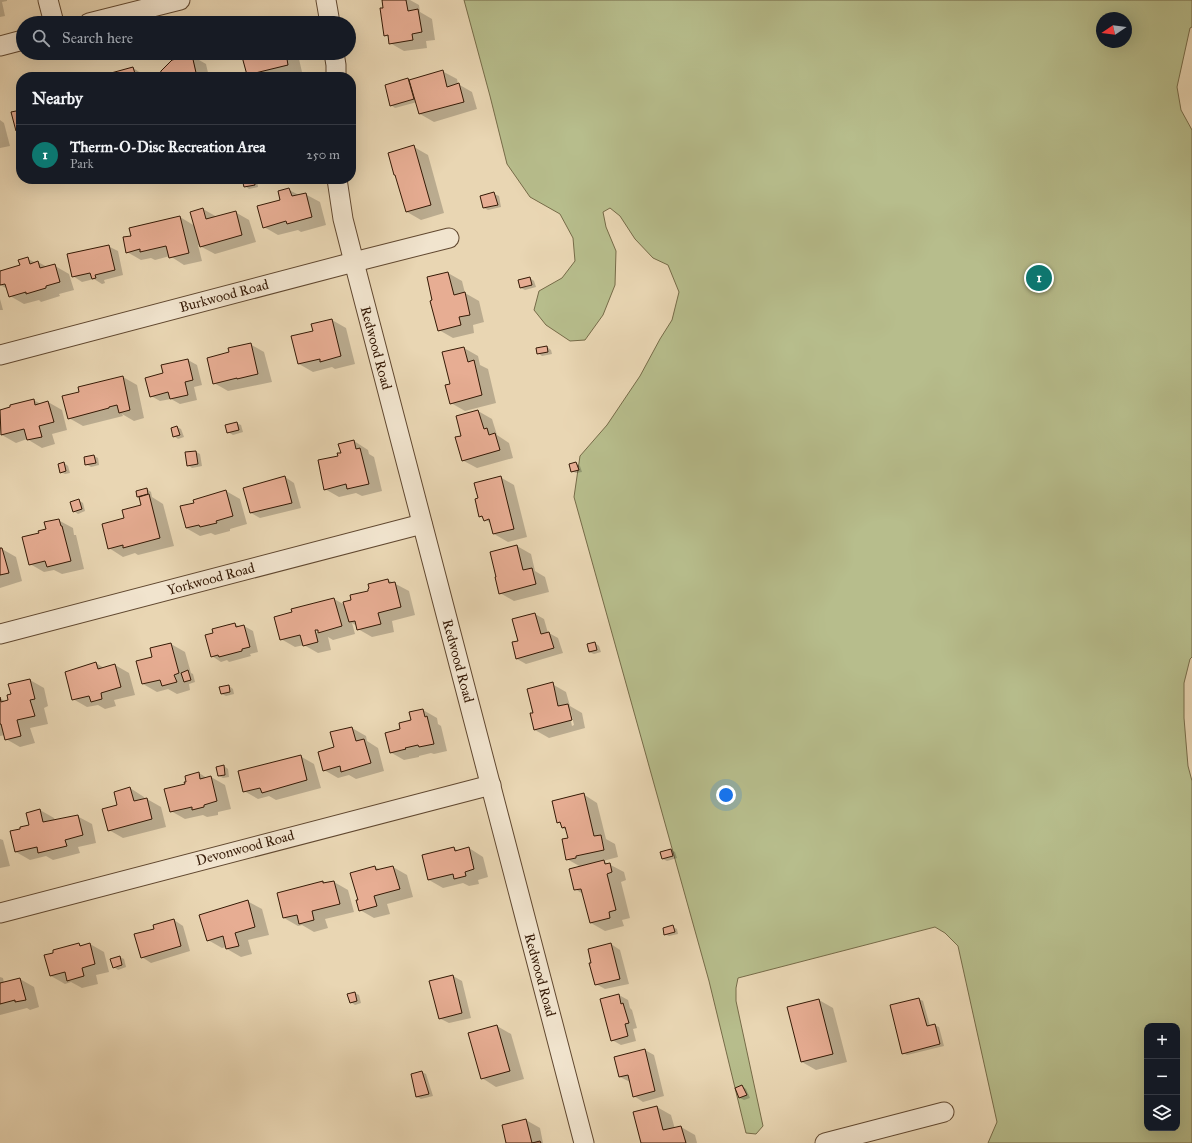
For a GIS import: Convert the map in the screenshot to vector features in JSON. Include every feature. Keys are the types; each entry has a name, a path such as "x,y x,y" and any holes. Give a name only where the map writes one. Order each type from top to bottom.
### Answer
{"street":[{"path":"48,0 52,16"},
{"path":"117,16 180,0"},
{"path":"326,0 329,16"},
{"path":"0,46 16,42"},
{"path":"335,60 336,72"},
{"name":"Redwood Road","path":"338,184 343,219 354,262 584,1143"},
{"name":"Burkwood Road","path":"0,355 449,238"},
{"name":"Yorkwood Road","path":"0,634 422,524"},
{"name":"Devonwood Road","path":"0,913 490,785"},
{"path":"825,1143 944,1112"}],"green space":[{"path":"464,0 1192,0 1192,27 1190,28 1177,87 1181,110 1192,130 1192,657 1190,659 1184,683 1184,718 1188,766 1192,781 1192,1143 988,1143 997,1122 958,946 945,933 935,927 738,978 736,1001 763,1126 756,1134 746,1133 709,981 574,497 580,456 607,425 640,376 672,320 679,292 668,265 653,258 635,239 620,216 610,208 603,212 606,227 616,251 615,285 603,315 585,340 570,341 546,325 534,310 539,291 562,278 575,261 573,238 560,214 530,197 507,164"}],"building":[{"path":"382,0 406,0 408,11 418,9 422,32 412,34 413,40 389,44 388,35 384,36 380,8 383,8"},
{"path":"172,60 193,60 196,72 161,72"},
{"path":"243,60 287,60 288,65 259,72 246,72"},
{"path":"133,67 134,72 115,72"},
{"path":"443,70 447,87 459,83 464,102 419,114 409,80"},
{"path":"408,78 414,99 390,106 385,85"},
{"path":"16,111 16,131 11,112"},
{"path":"414,145 431,205 406,212 388,153"},
{"path":"243,184 255,184 255,185 244,187"},
{"path":"289,188 292,196 306,193 312,217 287,224 286,221 263,228 257,206 280,200 278,191"},
{"path":"494,192 498,205 483,208 480,196"},
{"path":"203,208 206,219 236,211 242,235 200,247 190,212"},
{"path":"180,216 189,253 169,258 166,246 140,252 140,249 126,253 123,237 131,236 129,228"},
{"path":"109,245 115,270 95,275 96,278 92,279 90,273 72,277 67,254"},
{"path":"28,257 30,264 38,261 40,268 55,264 60,282 26,294 26,292 9,297 5,284 0,285 0,271 20,265 18,260"},
{"path":"448,272 454,295 465,292 470,315 459,317 461,325 438,331 430,301 432,300 427,277"},
{"path":"530,277 532,285 520,288 518,280"},
{"path":"332,319 341,356 320,362 320,359 298,364 291,336 313,331 311,324"},
{"path":"251,343 258,374 213,384 207,358 229,352 228,348"},
{"path":"547,346 548,352 537,354 536,348"},
{"path":"464,347 468,362 474,360 482,395 450,404 445,385 450,384 442,352"},
{"path":"188,359 193,380 185,382 188,395 170,399 168,392 150,397 145,378 163,373 161,365"},
{"path":"123,376 130,410 119,413 117,405 68,419 62,396 79,392 78,387"},
{"path":"34,399 35,405 48,401 54,422 39,426 42,437 27,440 24,429 1,435 0,410 10,407 10,405"},
{"path":"478,410 484,429 487,428 489,435 495,433 500,450 462,461 455,437 461,436 456,416"},
{"path":"237,422 239,430 227,433 225,425"},
{"path":"177,426 180,435 173,437 171,428"},
{"path":"354,440 356,449 360,448 369,484 347,489 346,484 324,490 318,460 338,456 337,453 341,453 338,444"},
{"path":"196,451 198,464 187,466 185,452"},
{"path":"94,455 96,463 85,465 84,457"},
{"path":"64,462 66,471 60,473 58,464"},
{"path":"576,462 579,470 571,472 569,464"},
{"path":"285,476 292,503 250,513 243,488"},
{"path":"501,476 514,529 493,534 489,519 484,521 482,516 479,517 475,499 478,498 474,483"},
{"path":"147,488 148,494 137,497 136,491"},
{"path":"226,490 233,516 216,521 217,523 200,527 199,525 186,528 180,506 194,503 193,500"},
{"path":"149,494 160,538 123,548 123,545 108,549 102,524 124,518 122,510 141,505 139,497"},
{"path":"79,499 82,509 73,512 70,502"},
{"path":"59,519 71,561 47,567 45,561 29,565 22,537 39,533 38,531 46,529 44,522"},
{"path":"517,545 523,570 532,568 536,584 499,594 490,552"},
{"path":"0,548 2,548 9,573 0,575"},
{"path":"388,579 389,583 395,582 401,607 378,613 381,624 357,630 355,621 349,622 343,602 351,600 350,595 368,591 368,584"},
{"path":"334,598 342,626 318,633 318,630 315,630 318,642 303,646 300,635 280,640 274,617 292,612 291,609"},
{"path":"535,613 541,634 549,632 554,648 516,659 512,642 518,641 512,619"},
{"path":"235,623 236,627 244,625 250,647 242,649 242,651 219,657 218,655 211,657 205,635 213,633 212,629"},
{"path":"595,642 597,650 589,652 587,644"},
{"path":"171,643 179,673 174,675 177,682 162,686 160,680 142,684 136,661 152,657 150,648"},
{"path":"96,662 98,669 115,664 121,687 101,693 102,699 91,702 89,696 72,700 65,672"},
{"path":"188,670 191,680 184,682 181,673"},
{"path":"30,679 35,699 30,700 35,716 17,720 21,736 5,740 0,724 0,697 1,702 8,700 7,695 11,694 8,684"},
{"path":"553,682 558,706 568,704 572,720 534,730 530,713 533,713 527,689"},
{"path":"229,685 230,692 221,694 219,687"},
{"path":"423,709 425,717 427,716 434,744 419,747 418,745 390,753 385,733 400,729 399,723 411,720 409,712"},
{"path":"352,727 356,741 364,739 371,763 341,772 340,766 323,771 318,752 334,747 330,732"},
{"path":"301,755 307,780 262,793 260,788 243,792 238,771"},
{"path":"224,765 225,775 218,776 216,767"},
{"path":"199,772 200,779 211,776 217,801 204,805 204,807 192,810 192,807 170,812 164,789 185,784 185,776"},
{"path":"130,787 134,801 147,798 152,819 108,831 102,809 117,805 114,792"},
{"path":"584,793 594,836 601,835 604,850 576,856 576,858 566,860 562,839 568,838 565,827 562,828 560,822 557,823 552,801"},
{"path":"40,809 43,822 78,815 83,835 65,840 67,846 38,853 37,847 15,852 10,831 29,825 26,813"},
{"path":"454,847 455,851 469,847 474,869 465,872 466,876 454,879 453,874 428,880 422,855"},
{"path":"671,849 673,856 662,859 660,852"},
{"path":"604,860 605,864 610,863 612,872 607,874 616,910 609,912 610,918 590,923 581,889 574,890 569,869"},
{"path":"375,866 376,870 393,866 400,889 374,896 377,906 359,911 356,900 358,900 350,873"},
{"path":"323,881 323,883 334,881 340,904 312,911 314,920 299,924 297,915 283,918 277,893"},
{"path":"248,900 255,927 235,933 239,946 226,949 223,936 207,941 199,915"},
{"path":"174,919 181,946 141,958 134,934 154,929 153,925"},
{"path":"673,925 675,932 664,935 663,928"},
{"path":"79,943 80,946 90,943 95,964 82,968 84,976 67,981 65,972 50,976 44,955 53,953 53,950"},
{"path":"611,943 620,979 595,985 589,963 591,963 588,949"},
{"path":"120,956 122,965 113,968 110,959"},
{"path":"453,975 462,1013 439,1019 429,981"},
{"path":"20,978 26,1000 15,1002 15,1000 0,1004 0,983"},
{"path":"355,992 357,1001 350,1003 347,994"},
{"path":"619,994 621,1004 623,1003 629,1023 625,1024 628,1036 611,1041 600,999"},
{"path":"919,998 927,1026 935,1024 940,1044 902,1054 890,1005"},
{"path":"819,999 833,1054 801,1062 787,1007"},
{"path":"497,1025 510,1071 481,1079 468,1033"},
{"path":"645,1049 655,1091 633,1097 628,1075 619,1077 614,1057"},
{"path":"422,1071 429,1094 416,1097 411,1074"},
{"path":"742,1085 747,1095 739,1098 735,1088"},
{"path":"657,1106 663,1130 681,1126 686,1143 641,1143 633,1112"},
{"path":"526,1119 532,1143 506,1143 502,1125"}],"place":[{"name":"Therm-O-Disc Recreation Area","path":"1039,278"}]}
